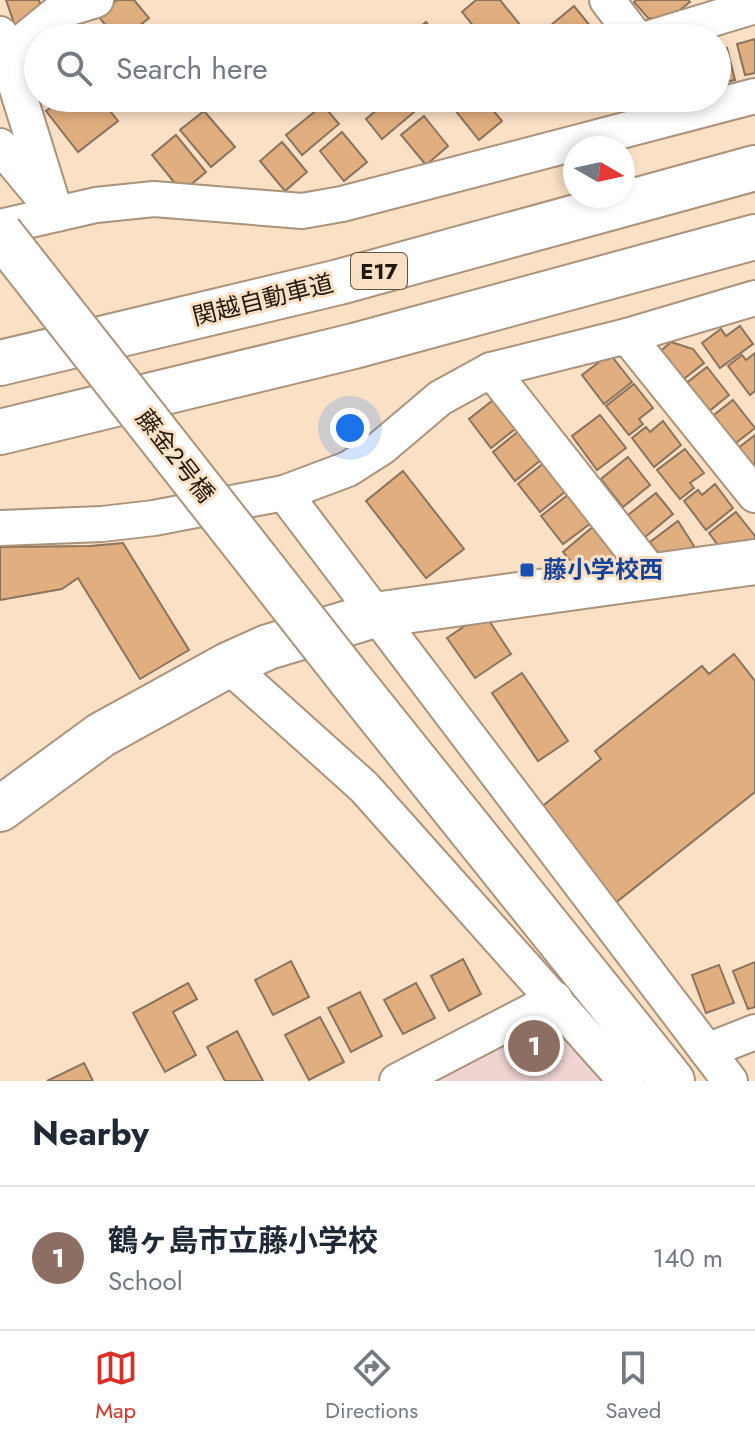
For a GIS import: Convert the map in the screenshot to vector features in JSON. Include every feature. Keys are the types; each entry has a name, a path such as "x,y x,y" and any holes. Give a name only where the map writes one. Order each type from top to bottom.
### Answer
{"main road":[{"name":"関越自動車道","path":"0,363 339,282 755,168"},
{"name":"藤金2号橋","path":"0,230 350,679 672,1081"},
{"path":"0,432 354,346 755,237"},
{"path":"0,809 101,735 228,665 268,647 375,615 755,562"}],"street":[{"path":"38,24 60,11 96,0"},
{"path":"607,0 625,24"},
{"path":"696,24 755,6"},
{"path":"24,32 3,45 56,214"},
{"path":"731,99 755,96"},
{"path":"0,230 96,205 154,199 302,211 342,204 665,112"},
{"path":"0,146 56,214"},
{"path":"0,528 102,524 154,518 284,493 348,469 381,448 440,398 491,370 754,300"},
{"path":"627,336 755,495"},
{"path":"491,370 654,577"},
{"path":"284,493 730,1081"},
{"path":"228,665 364,787 626,1081"},
{"path":"397,1081 555,999"},
{"path":"707,1051 755,1032"}],"shaded area":[{"path":"552,1011 612,1081 420,1081"}],"building":[{"path":"6,0 39,0 41,7 15,26"},
{"path":"117,0 134,0 149,18 142,24 105,24 98,16"},
{"path":"476,0 500,0 519,24 472,24 462,12"},
{"path":"634,2 690,2 670,18 648,18"},
{"path":"574,6 589,24 552,24"},
{"path":"755,39 755,73 745,75 737,44"},
{"path":"47,112 111,112 118,121 78,152"},
{"path":"205,112 235,147 211,167 180,130"},
{"path":"314,112 329,112 339,124 302,155 286,135"},
{"path":"374,112 414,112 382,139 366,119"},
{"path":"457,112 495,112 502,121 479,140"},
{"path":"424,116 448,146 426,165 401,135"},
{"path":"342,132 367,162 344,181 320,151"},
{"path":"176,135 206,172 182,192 152,155"},
{"path":"282,142 307,172 285,191 260,161"},
{"path":"740,326 753,344 720,368 702,343 721,329 726,336"},
{"path":"671,342 693,349 704,363 676,385 655,356"},
{"path":"755,353 755,391 750,395 728,366 742,355 746,360"},
{"path":"610,354 632,382 604,404 582,375"},
{"path":"707,367 729,395 702,417 680,388"},
{"path":"634,384 653,408 639,419 643,424 629,435 606,406"},
{"path":"497,397 519,426 491,448 469,419"},
{"path":"733,400 755,428 727,450 705,422"},
{"path":"600,415 626,448 597,470 572,436"},
{"path":"663,421 681,445 654,467 632,438 646,427 650,432"},
{"path":"520,430 542,459 515,481 493,452"},
{"path":"755,435 755,481 729,455"},
{"path":"685,449 704,473 690,483 694,488 680,499 657,470"},
{"path":"628,457 650,485 623,507 601,479"},
{"path":"545,462 567,490 540,512 518,484"},
{"path":"403,471 464,549 426,578 366,501"},
{"path":"715,484 733,508 706,530 684,501 698,490 702,495"},
{"path":"656,493 673,514 645,537 628,515"},
{"path":"569,494 591,523 563,544 541,516"},
{"path":"736,512 755,536 755,542 720,548 709,533"},
{"path":"678,521 694,546 676,560 664,560 650,542"},
{"path":"595,525 617,554 603,564 577,569 563,552"},
{"path":"123,543 189,650 140,679 78,578 62,589 0,600 0,547"},
{"path":"484,613 511,654 475,678 447,638"},
{"path":"734,654 755,681 755,792 614,904 539,809 601,759 595,751 702,666 709,674"},
{"path":"522,673 568,741 538,761 492,693"},
{"path":"463,959 481,994 449,1011 431,976"},
{"path":"291,961 309,997 273,1015 255,980"},
{"path":"755,962 755,1007 748,1009 733,971"},
{"path":"719,965 734,1003 706,1013 692,975"},
{"path":"188,983 197,999 173,1012 196,1055 165,1072 133,1013"},
{"path":"416,983 435,1018 403,1034 384,1000"},
{"path":"360,992 382,1036 351,1052 328,1008"},
{"path":"320,1017 344,1062 309,1080 285,1035"},
{"path":"237,1031 263,1081 225,1081 207,1047"},
{"path":"84,1063 93,1081 47,1081"}],"place":[{"name":"藤小学校西","path":"527,570"},
{"name":"鶴ヶ島市立藤小学校","path":"534,1046"}]}
